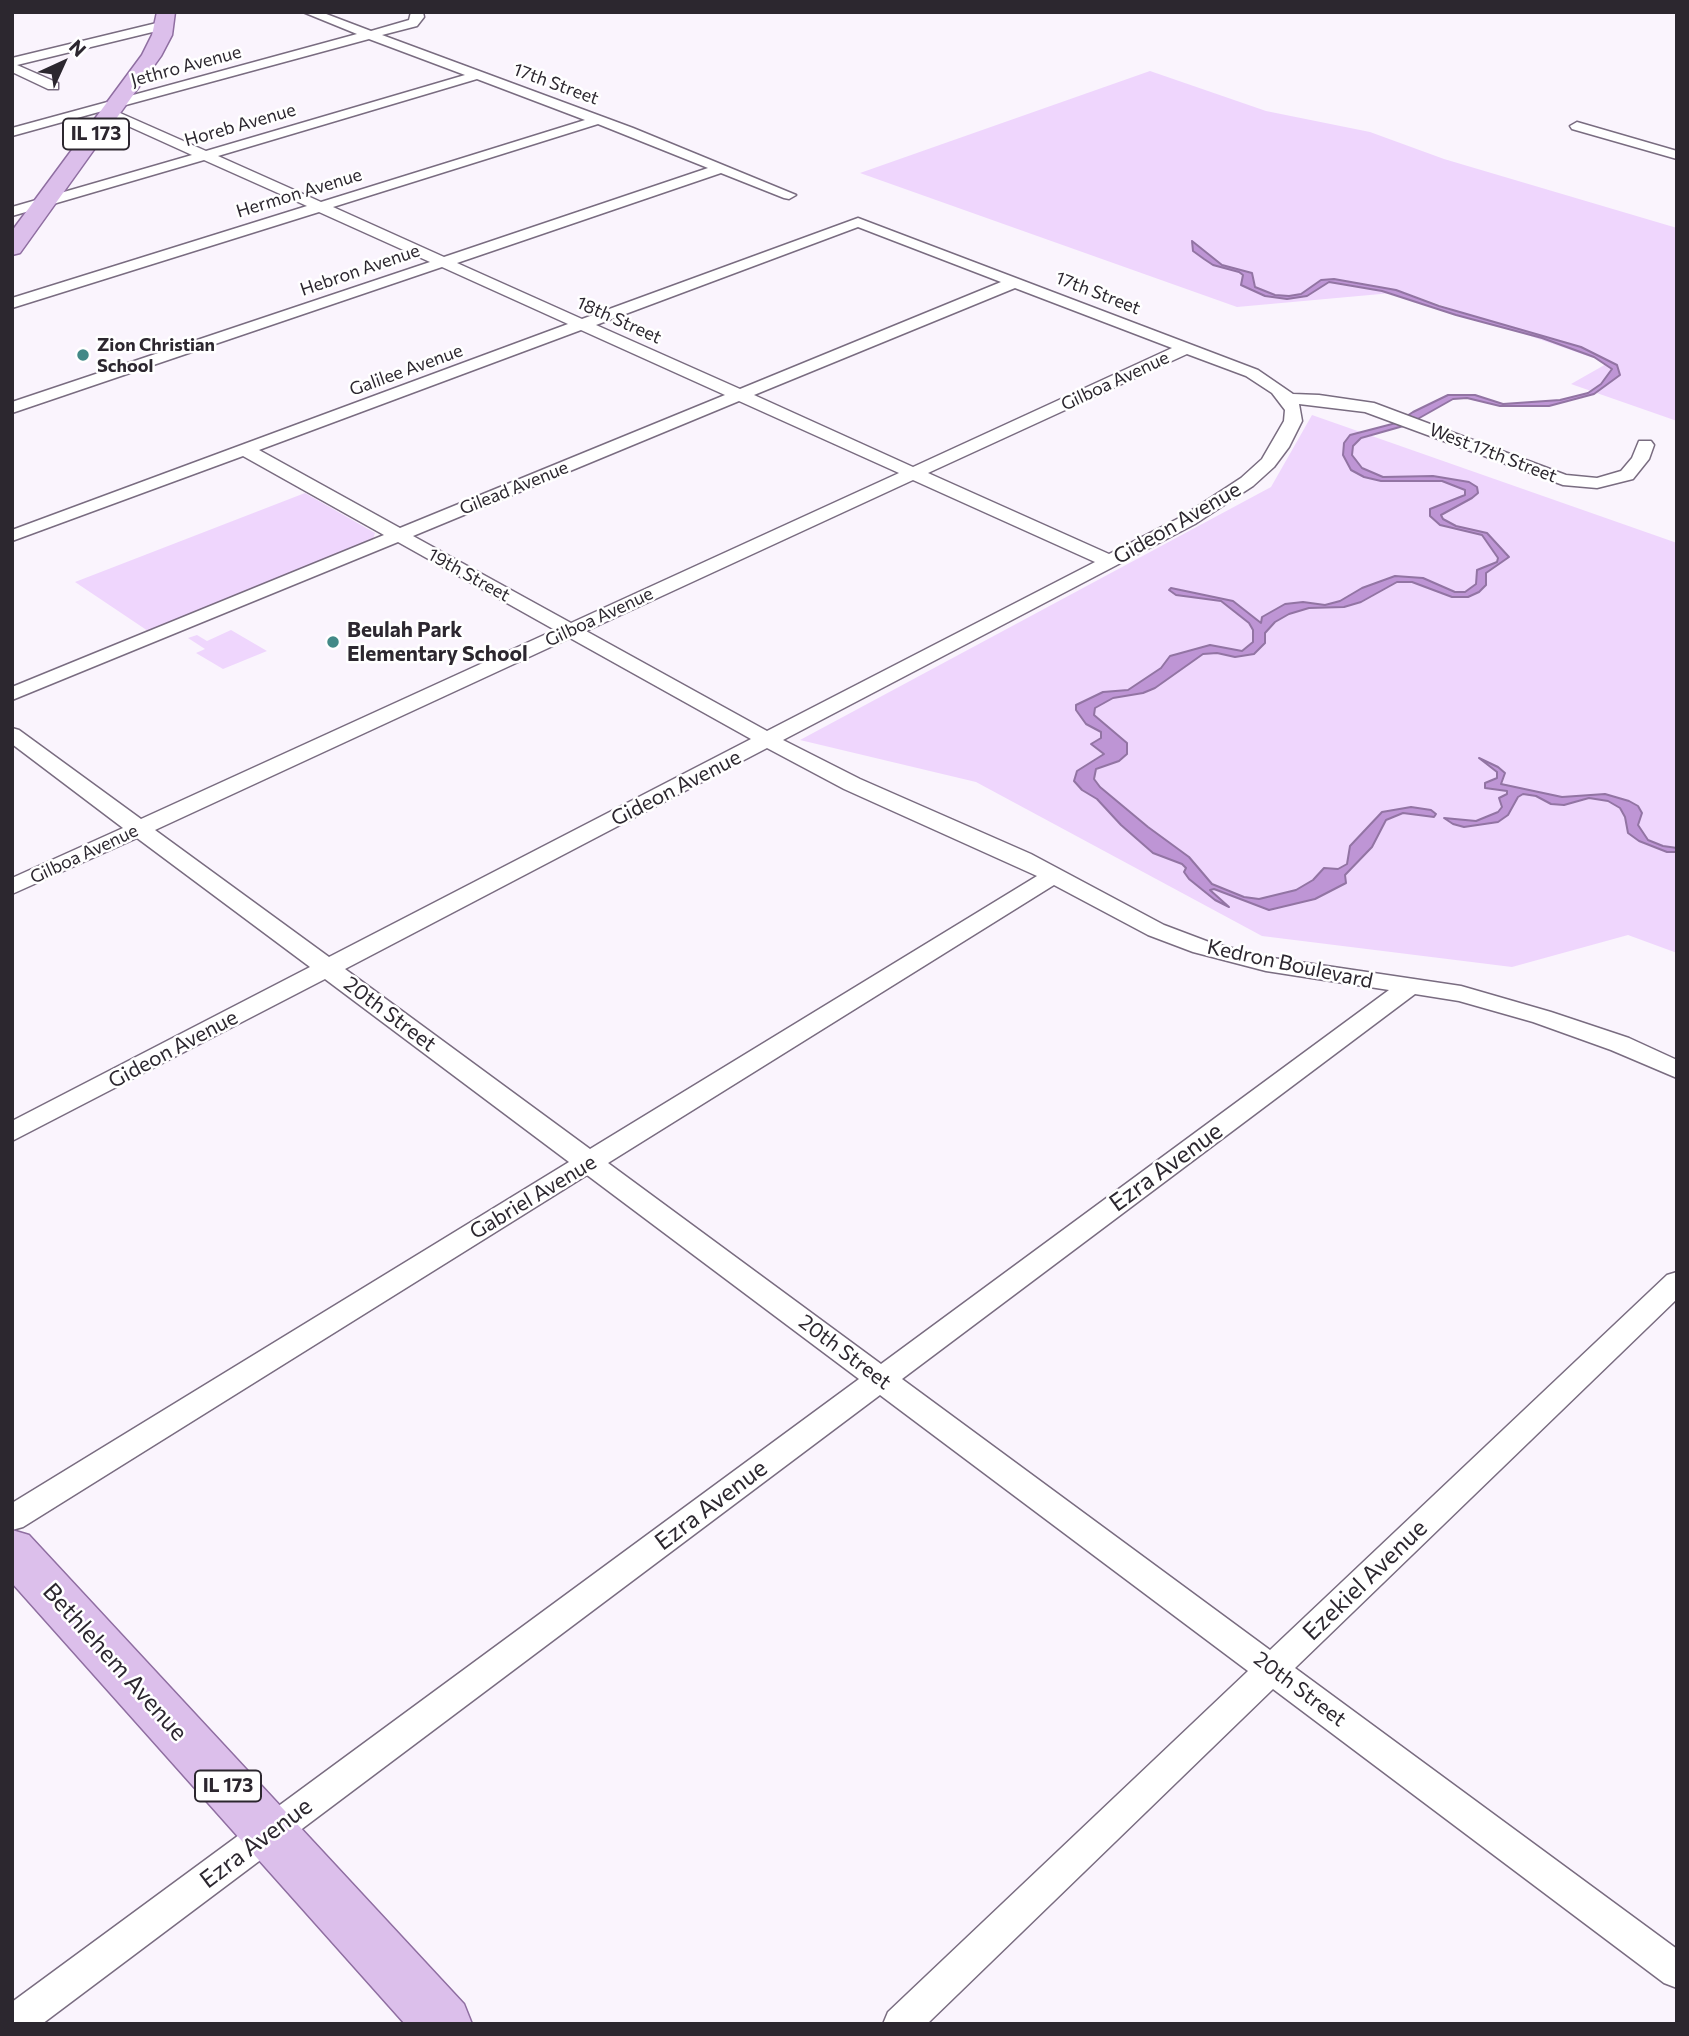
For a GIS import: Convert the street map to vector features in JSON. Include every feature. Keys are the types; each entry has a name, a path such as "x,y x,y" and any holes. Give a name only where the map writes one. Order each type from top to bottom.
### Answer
{"main road":[{"name":"IL 173","path":"12,248 151,55 166,19"},
{"name":"Bethlehem Avenue","path":"12,1549 443,2024"}],"street":[{"name":"17th Street","path":"309,12 789,195"},
{"name":"Jethro Avenue","path":"12,132 114,108 413,23 417,15"},
{"path":"417,15 434,17"},
{"path":"12,65 166,19"},
{"path":"12,65 53,86"},
{"name":"Horeb Avenue","path":"12,212 478,75"},
{"name":"18th Street","path":"114,108 206,156 1111,562"},
{"name":"Hermon Avenue","path":"12,303 598,120"},
{"path":"1577,126 1677,155"},
{"name":"Hebron Avenue","path":"12,408 721,168"},
{"name":"17th Street","path":"813,239 858,222 1264,379 1288,399"},
{"name":"Galilee Avenue","path":"12,536 813,239"},
{"name":"Gilead Avenue","path":"12,694 1016,282"},
{"name":"Gilboa Avenue","path":"12,887 1186,348"},
{"name":"West 17th Street","path":"1288,399 1368,407 1563,480 1597,483 1627,475 1640,459 1645,445"},
{"name":"Gideon Avenue","path":"12,1132 1189,520 1247,482 1280,447 1293,421 1293,410 1288,399"},
{"name":"19th Street","path":"245,450 768,740"},
{"name":"20th Street","path":"12,734 1677,1971"},
{"name":"Kedron Boulevard","path":"768,740 852,784 1023,859 1134,920 1201,947 1266,964 1461,994 1542,1017 1620,1044 1677,1070"},
{"name":"Gabriel Avenue","path":"12,1518 1053,876"},
{"name":"Ezra Avenue","path":"12,2024 1409,987"},
{"name":"Ezekiel Avenue","path":"901,2024 1677,1282"}],"shaded area":[{"path":"1150,71 1266,111 1370,132 1444,159 1677,228 1677,421 1571,384 1608,363 1403,292 1237,307 860,173"},
{"path":"1192,241 1222,265 1252,273 1255,287 1275,295 1301,294 1321,280 1334,279 1396,290 1439,306 1581,347 1617,365 1620,375 1594,394 1549,406 1500,406 1467,398 1453,399 1407,425 1361,438 1353,446 1352,455 1362,468 1383,477 1433,476 1469,482 1477,487 1478,493 1472,498 1441,515 1456,526 1487,533 1509,557 1486,573 1486,585 1479,592 1468,597 1452,597 1412,582 1397,582 1361,602 1344,607 1309,608 1289,614 1275,622 1265,633 1265,643 1254,654 1235,657 1217,653 1203,654 1155,688 1113,698 1095,708 1094,715 1127,743 1127,754 1119,761 1096,769 1094,779 1100,787 1189,857 1212,884 1244,897 1259,899 1296,890 1313,880 1324,868 1338,869 1347,864 1350,846 1382,812 1411,807 1431,810 1436,814 1434,817 1403,813 1386,820 1372,847 1345,875 1346,883 1315,899 1269,910 1214,889 1210,890 1229,907 1215,900 1189,879 1182,864 1153,853 1097,799 1082,790 1074,781 1077,771 1104,754 1091,744 1101,738 1101,732 1086,724 1076,710 1076,705 1103,692 1128,690 1161,668 1170,656 1210,645 1242,651 1253,642 1253,630 1249,623 1221,601 1176,595 1169,590 1171,588 1233,601 1261,623 1262,617 1285,604 1303,602 1325,605 1395,576 1423,578 1455,592 1465,592 1476,584 1477,570 1497,562 1498,558 1482,535 1440,525 1430,516 1430,509 1465,495 1465,490 1442,481 1381,481 1364,477 1351,470 1343,455 1344,443 1350,435 1396,423 1448,395 1475,395 1503,404 1560,400 1588,393 1601,384 1612,369 1594,357 1542,338 1456,315 1382,291 1329,282 1307,296 1287,299 1265,296 1241,285 1243,275 1239,272 1213,265 1193,251"},
{"path":"1312,415 1677,543 1677,953 1628,935 1512,967 1262,936 976,782 800,740 1271,487"},
{"path":"305,493 375,533 373,539 148,631 75,582"},
{"path":"231,630 267,651 223,669 196,653 205,649 188,638 197,635 207,641"},
{"path":"1479,758 1505,773 1501,784 1562,797 1605,794 1629,801 1638,806 1642,813 1638,825 1648,840 1677,848 1677,852 1667,852 1639,841 1628,833 1620,808 1608,801 1589,798 1564,805 1551,804 1536,796 1523,794 1518,797 1508,815 1498,822 1464,827 1453,824 1444,818 1476,821 1498,812 1502,807 1499,798 1507,794 1507,791 1485,788 1485,783 1497,778 1497,772"}],"place":[{"name":"Zion Christian School","path":"83,355"},
{"name":"Beulah Park Elementary School","path":"333,642"}]}
